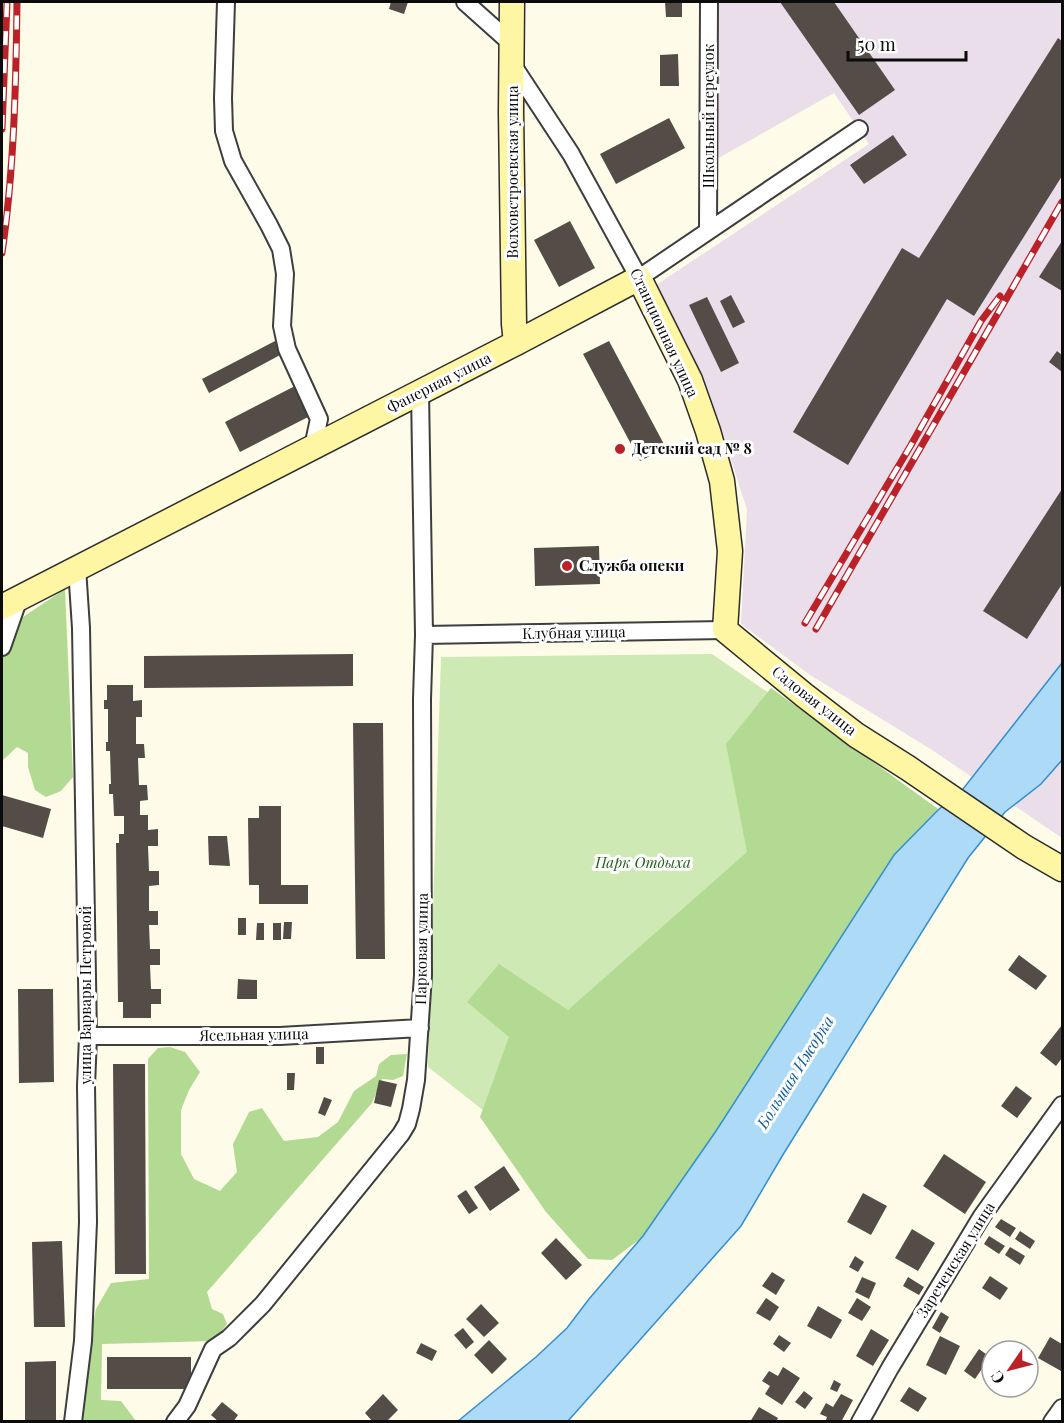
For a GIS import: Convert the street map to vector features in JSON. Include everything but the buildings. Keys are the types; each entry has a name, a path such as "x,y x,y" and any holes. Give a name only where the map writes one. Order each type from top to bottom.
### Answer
{"street":[{"path":"226,2 224,132 233,161 281,249 285,274 282,326 286,349 319,419 313,447"},
{"name":"Станционная улица","path":"465,2 512,54 571,154 639,278 690,380 722,481 730,551 725,630"},
{"name":"Волховстроевская улица","path":"512,2 511,112 516,343"},
{"name":"Школьный переулок","path":"708,230 710,2"},
{"name":"Фанерная улица","path":"10,603 639,278 859,129"},
{"name":"Парковая улица","path":"175,1422 187,1406 213,1349 229,1338 263,1304 401,1134 407,1124 411,1109 416,1080 423,975 422,699 424,635 420,392"},
{"name":"улица Варвары Петровой","path":"73,1422 84,1341 88,1222 86,1086 88,1036 81,628 77,568"},
{"path":"2,647 10,603"},
{"name":"Клубная улица","path":"424,635 725,630"},
{"name":"Садовая улица","path":"725,630 856,735 1024,847 1062,869"},
{"name":"Ясельная улица","path":"88,1036 280,1036 420,1028"},
{"name":"Зареченская улица","path":"860,1422 982,1216 1062,1105"},
{"path":"1052,1422 1062,1408"}],"shaded area":[{"path":"717,2 1062,2 1062,838 932,750 810,675 741,624 747,510 718,418 653,287 869,144 834,93 715,160"}],"green space":[{"path":"65,589 73,777 61,791 46,797 35,790 28,767 28,753 17,747 2,761 2,660 14,623"},
{"name":"Парк Отдыха","path":"712,654 938,809 894,855 644,1236 428,1067 441,657"},
{"path":"771,688 938,809 894,855 716,1131 644,1236 612,1260 588,1259 546,1212 480,1117 509,1037 467,1002 499,964 568,1010 747,852 726,744"},
{"path":"170,1047 185,1052 200,1072 181,1110 181,1154 194,1179 220,1191 237,1172 233,1144 249,1112 262,1108 284,1141 318,1137 338,1122 354,1091 376,1076 379,1064 391,1055 407,1054 403,1076 393,1080 382,1079 372,1103 207,1292 212,1309 223,1314 227,1324 215,1341 102,1344 101,1400 121,1401 136,1421 77,1422 96,1309 111,1283 149,1279 148,1059 158,1048"}],"water":[{"name":"Большая Ижорка","path":"1062,663 1062,760 1041,784 1005,812 968,858 741,1226 568,1421 457,1422 536,1357 567,1328 643,1236 716,1131 894,855 938,810 963,789"}],"railway":[{"path":"2,129 7,2"},
{"path":"2,253 12,159 17,2"},
{"path":"816,629 1062,202"},
{"path":"805,623 911,445 981,321 1000,296"}],"place":[{"name":"Детский сад № 8","path":"620,449"},
{"name":"Служба опеки","path":"567,566"}]}
